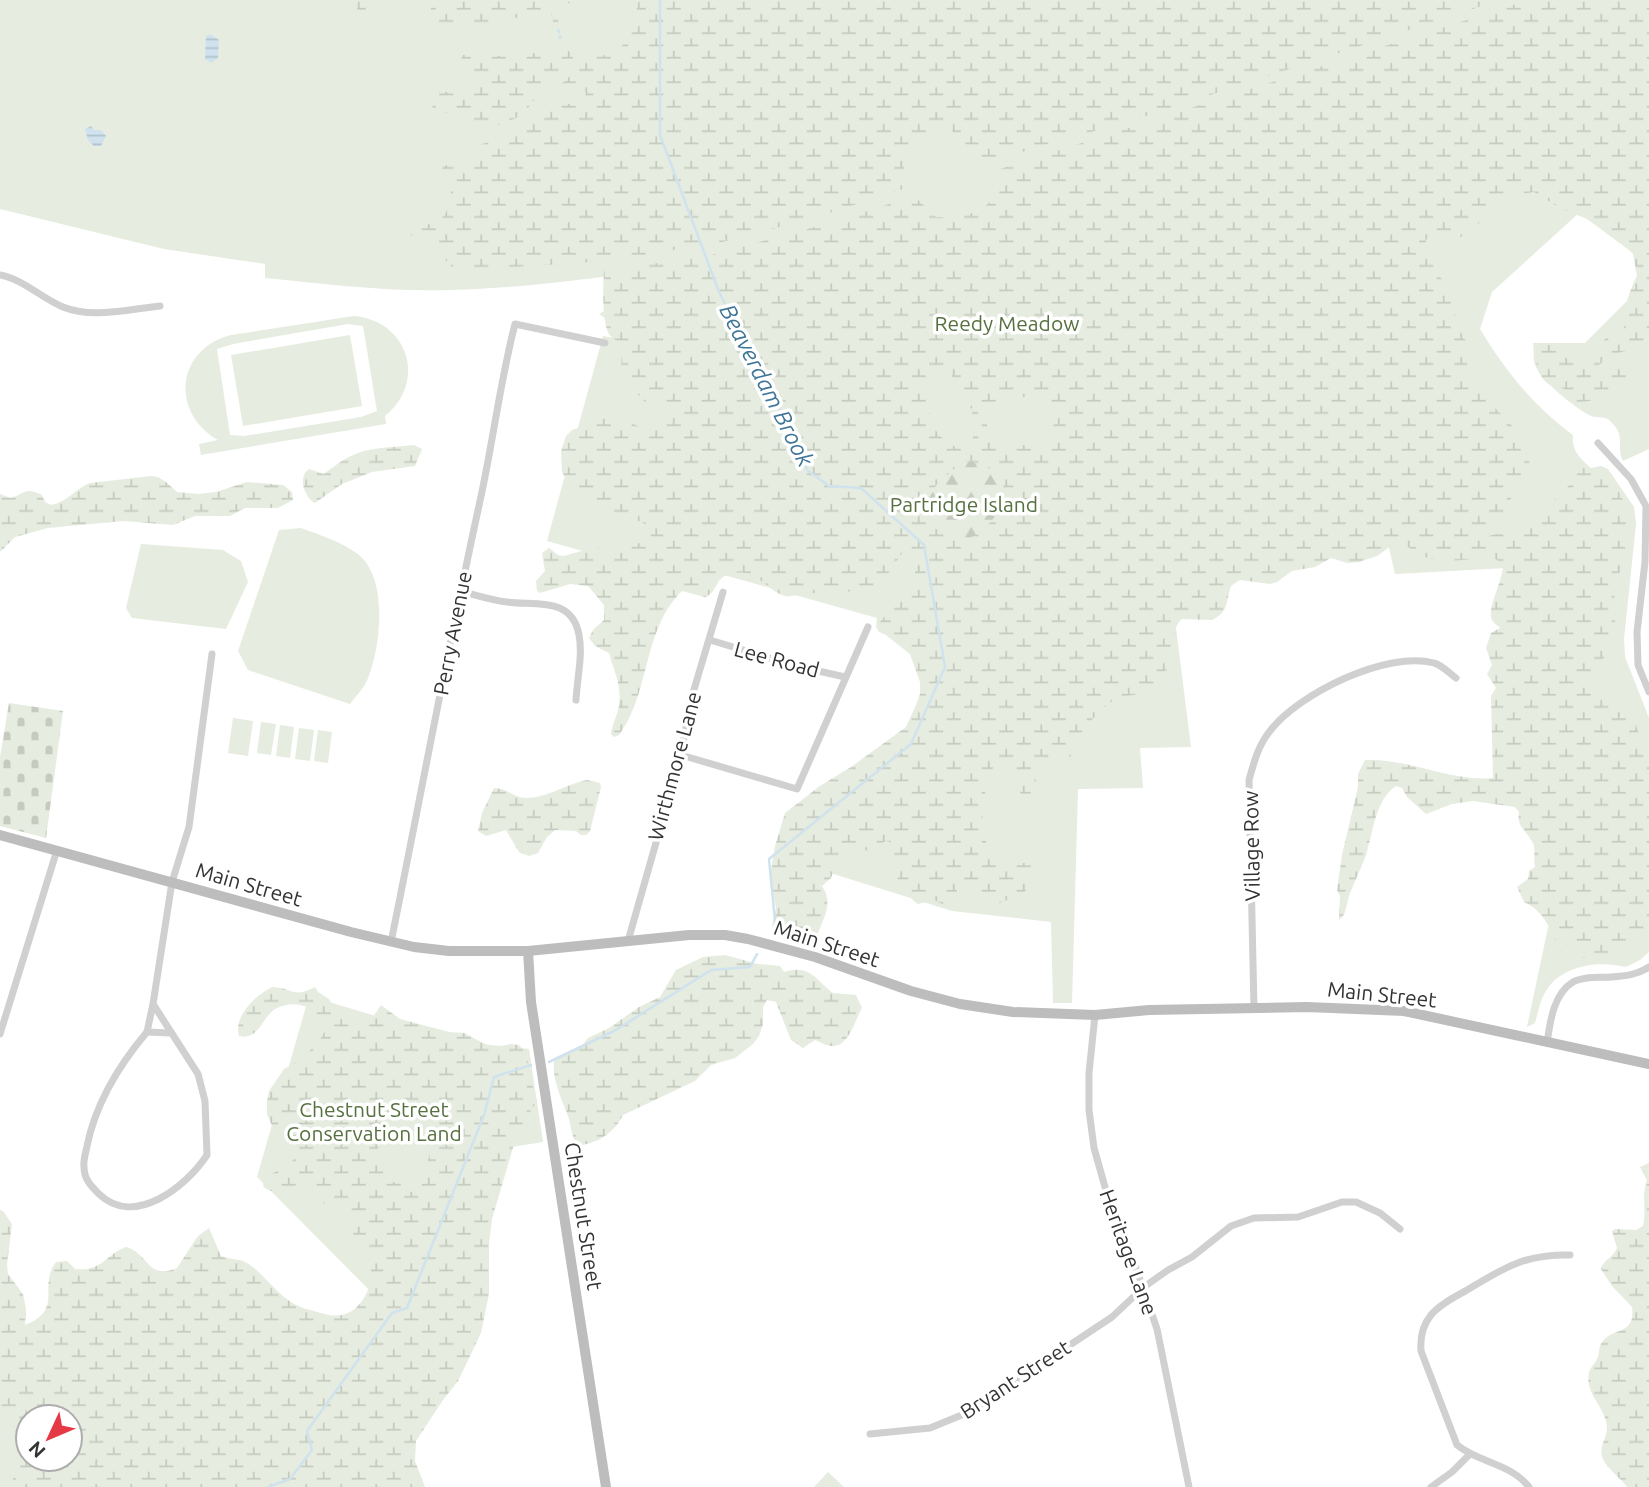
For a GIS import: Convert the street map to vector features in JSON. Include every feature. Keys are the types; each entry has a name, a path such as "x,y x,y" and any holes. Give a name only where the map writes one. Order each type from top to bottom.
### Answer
{"street":[{"path":"0,275 20,282 42,298 66,309 87,312 160,306"},
{"name":"Perry Avenue","path":"391,942 505,363 515,324 605,343"},
{"path":"1598,443 1631,479 1646,506 1645,562 1637,632 1638,665 1649,692"},
{"path":"460,591 511,603 548,604 567,613 579,631 576,700"},
{"name":"Wirthmore Lane","path":"628,941 681,755 690,703 723,592"},
{"path":"681,755 797,789 867,627"},
{"name":"Lee Road","path":"710,640 792,665 845,677"},
{"path":"153,1004 198,1074 205,1101 207,1156 175,1189 152,1203 123,1207 106,1201 92,1187 85,1177 83,1165 90,1130 105,1092 131,1051 147,1032 172,882 189,827 212,654"},
{"name":"Village Row","path":"1254,1009 1249,780 1257,749 1271,729 1294,708 1353,675 1409,660 1436,663 1456,678"},
{"name":"Main Street","path":"0,835 391,942 449,951 528,951 689,934 725,935 815,957 911,991 960,1004 1013,1012 1095,1015 1129,1011 1332,1007 1404,1011 1649,1064"},
{"path":"0,1034 57,850"},
{"name":"Chestnut Street","path":"528,951 531,1002 606,1487"},
{"path":"1547,1043 1550,1016 1560,995 1573,982 1632,975 1649,967"},
{"name":"Heritage Lane","path":"1095,1015 1089,1073 1089,1110 1094,1148 1105,1187 1144,1287 1157,1329 1189,1487"},
{"path":"147,1032 170,1033"},
{"name":"Bryant Street","path":"870,1434 930,1428 970,1412 1112,1317 1144,1287 1192,1257 1231,1226 1254,1218 1298,1217 1342,1202 1356,1202 1380,1213 1400,1228"},
{"path":"1529,1487 1520,1476 1497,1464 1469,1455 1457,1445 1421,1351 1420,1335 1431,1315 1440,1307 1513,1263 1548,1254 1570,1255"},
{"path":"1431,1487 1469,1455"}],"green space":[{"name":"Reedy Meadow","path":"0,0 1649,0 1649,449 1623,461 1616,427 1609,420 1591,416 1568,401 1544,379 1535,365 1533,343 1585,343 1639,289 1637,256 1579,213 1492,292 1480,329 1521,386 1545,412 1573,435 1573,445 1580,458 1591,468 1601,466 1608,469 1634,507 1636,524 1624,639 1625,657 1649,718 1649,952 1626,967 1593,965 1561,975 1544,995 1535,1023 1527,1027 1572,814 1564,565 1395,574 1375,486 1174,612 1191,747 1140,748 1143,788 1078,789 1072,1003 1053,1003 1051,922 952,911 776,856 888,760 946,660 879,632 876,627 877,618 717,573 700,584 547,541 603,336 614,338 617,326 599,314 680,266 480,289 404,290 358,287 265,278 265,264 164,249 0,209"},
{"path":"354,0 378,0 371,20 361,19"},
{"path":"432,0 576,0 557,8 558,30 554,26 551,12 532,21 512,17 491,26 444,28 438,26 430,17"},
{"path":"639,0 1500,0 1134,120 987,164 949,128 933,127 908,148 904,165 906,188 811,219 718,243 606,261 472,270 452,267 429,242 410,235 416,227 439,222 449,207 451,190 443,166 465,162 475,157 478,146 515,134 538,109 570,104 585,97 586,93 582,91 556,89 585,56 600,56 619,49 630,34"},
{"name":"Reedy Meadow","path":"1529,0 1649,0 1649,349 1626,351 1612,356 1595,371 1598,374 1616,365 1626,367 1634,376 1631,385 1592,400 1568,401 1564,389 1545,381 1536,361 1539,344 1548,344 1573,363 1581,365 1606,338 1623,330 1625,323 1620,320 1637,276 1633,254 1619,238 1594,222 1558,207 1534,192 1508,200 1459,238 1447,241 1428,238 1425,249 1450,297 1465,341 1469,379 1519,435 1529,459 1528,471 1514,485 1512,497 1504,511 1494,521 1474,529 1472,534 1484,537 1517,529 1564,492 1581,468 1594,470 1605,477 1617,489 1624,502 1627,531 1615,592 1614,634 1596,671 1593,685 1595,694 1628,713 1637,728 1649,761 1649,926 1644,931 1607,954 1582,957 1555,940 1543,917 1524,902 1517,887 1528,879 1529,871 1535,867 1533,843 1521,825 1519,812 1515,807 1473,801 1452,804 1426,814 1407,797 1402,788 1396,786 1379,808 1366,855 1345,912 1339,920 1340,896 1337,890 1342,855 1358,787 1358,774 1365,760 1381,760 1461,777 1493,778 1491,696 1496,688 1487,674 1492,665 1486,648 1491,633 1500,628 1491,615 1503,565 1493,557 1454,561 1431,559 1395,543 1377,556 1359,562 1347,563 1331,558 1315,567 1292,571 1270,584 1240,580 1231,586 1226,606 1217,617 1212,620 1182,619 1175,629 1174,658 1155,682 1140,693 1114,700 1105,707 1080,735 1065,764 1053,758 1039,760 1032,806 1028,806 1021,795 1016,777 1000,762 996,762 984,800 984,831 987,844 994,855 1007,863 1031,864 1034,872 1023,894 992,906 959,882 953,907 934,900 918,904 902,887 895,870 893,848 890,842 886,841 865,851 840,853 831,878 822,886 826,894 827,908 814,945 775,936 772,925 776,908 770,876 785,813 906,727 916,705 920,682 910,654 882,632 879,623 908,589 916,570 915,560 911,549 905,549 867,602 846,590 786,596 746,573 723,577 705,597 682,591 660,624 637,700 619,735 614,737 611,734 620,698 617,679 609,653 595,646 589,638 604,620 604,605 588,586 570,584 540,593 537,591 536,581 545,571 542,553 549,548 564,556 592,548 623,551 631,545 649,541 651,536 648,527 642,522 611,513 602,502 572,489 562,472 561,451 566,436 572,430 609,417 623,418 643,429 653,431 661,427 667,418 664,406 645,402 621,375 622,344 610,336 605,321 604,271 711,255 833,222 914,196 936,217 970,213 986,206 991,200 996,190 997,170","holes":["933,369 950,373 960,398 972,409 973,439 966,445 952,446 935,429 927,401 927,382","1024,397 1040,400 1052,411 1053,432 1049,438 1033,444 1010,446 995,440 988,430 987,418 992,407 1003,401","963,461 969,461 985,466 997,474 1003,484 1004,495 1001,506 987,526 966,540 939,531 922,509 937,484"]},
{"path":"560,38 573,57 572,61 545,87 523,114 503,125 480,126 458,112 439,113 433,108 426,92 431,87 455,93 468,90 473,81 460,61 463,55 508,56 546,52 558,48"},
{"path":"354,316 373,320 388,329 399,341 406,355 406,387 398,402 385,416 386,424 201,455 199,444 218,440 203,428 192,414 186,383 190,367 199,354 213,342 231,335","holes":["348,324 363,326 377,411 361,417 244,436 230,435 217,349"]},
{"path":"350,335 362,406 243,426 231,355"},
{"path":"414,445 422,449 415,466 372,472 342,484 315,503 306,492 303,477 309,469 324,474 347,458 366,450"},
{"name":"Partridge Island","path":"964,461 990,469 1002,482 1003,490 1000,507 991,523 966,540 951,537 940,530 922,509 937,484"},
{"path":"158,477 177,492 198,494 216,492 247,482 283,485 292,492 293,500 278,508 245,508 230,516 195,516 173,525 123,521 48,528 15,537 0,552 0,494 10,498 32,491 42,495 45,502 51,505 90,483"},
{"path":"301,528 352,550 368,566 374,580 378,596 379,631 373,665 363,688 350,704 248,670 238,651 279,530"},
{"path":"141,544 223,550 241,561 248,582 226,629 132,618 126,608"},
{"path":"9,703 63,711 46,838 0,826 0,757"},
{"path":"233,718 253,721 248,756 228,753"},
{"path":"261,722 276,724 271,755 257,753"},
{"path":"280,725 294,727 290,758 276,756"},
{"path":"299,728 314,730 310,761 295,759"},
{"path":"318,730 332,732 328,763 314,761"},
{"path":"587,780 600,783 601,787 590,831 586,835 576,831 555,830 547,837 538,853 529,856 519,852 506,830 486,836 478,831 482,813 494,788 522,798 534,797"},
{"path":"725,955 758,964 780,966 784,972 801,970 812,975 833,993 856,995 862,1008 851,1032 837,1045 829,1046 815,1040 803,1048 791,1040 776,1002 767,1000 763,1007 763,1024 759,1036 735,1058 711,1065 695,1081 623,1115 615,1127 604,1136 592,1143 577,1146 555,1078 555,1058 581,1047 588,1038 660,997 676,970 703,957"},
{"path":"272,987 297,993 315,987 329,999 339,1017 355,1031 365,1029 381,1005 400,1019 449,1032 464,1033 493,1048 519,1045 527,1054 537,1101 518,1131 492,1219 489,1294 481,1333 458,1381 416,1441 415,1461 425,1487 8,1487 17,1473 84,1473 84,1403 14,1403 14,1425 0,1412 0,1210 12,1224 8,1274 23,1294 25,1325 44,1312 51,1271 56,1262 67,1261 75,1269 91,1268 126,1247 134,1250 154,1269 167,1271 177,1268 198,1236 209,1228 221,1256 247,1263 285,1298 298,1306 339,1315 356,1308 365,1297 370,1284 371,1267 354,1237 355,1216 351,1210 325,1204 303,1184 276,1191 263,1186 266,1179 292,1162 298,1147 290,1136 272,1126 267,1114 269,1091 284,1069 300,1060 319,1041 325,1031 322,1023 307,1007 285,1005 272,1011 252,1035 239,1036 239,1021 253,1001","holes":["414,1110 430,1112 437,1127 420,1190 411,1192 401,1183 384,1181 383,1169 372,1160 379,1147 403,1118"]},
{"name":"Chestnut Street Conservation Land","path":"309,996 462,1042 529,1049 543,1142 465,1154 399,1320 257,1177"},
{"path":"1649,1163 1649,1487 1627,1487 1603,1459 1606,1421 1588,1381 1605,1338 1627,1327 1632,1316 1632,1307 1612,1286 1601,1269 1617,1248 1612,1231 1636,1230 1643,1226 1647,1180 1640,1167"},
{"path":"0,1403 14,1410 14,1473 84,1473 84,1461 243,1487 0,1487"},
{"path":"828,1472 844,1487 814,1487"}],"water":[{"path":"210,34 219,40 218,58 211,63 205,59 206,36"},
{"path":"91,126 94,130 101,130 106,136 101,146 94,146 88,140 85,129"}],"waterway":[{"name":"Beaverdam Brook","path":"660,0 660,135 719,292 798,444 807,470 829,486 861,488 924,545 945,667 911,744 769,859 776,931"},
{"name":"Beaverdam Brook","path":"549,1062 616,1030 711,970 750,967 757,954"},
{"name":"Beaverdam Brook","path":"268,1487 290,1479 312,1450 307,1431 392,1313 407,1308 484,1115 494,1077 531,1065"}]}
